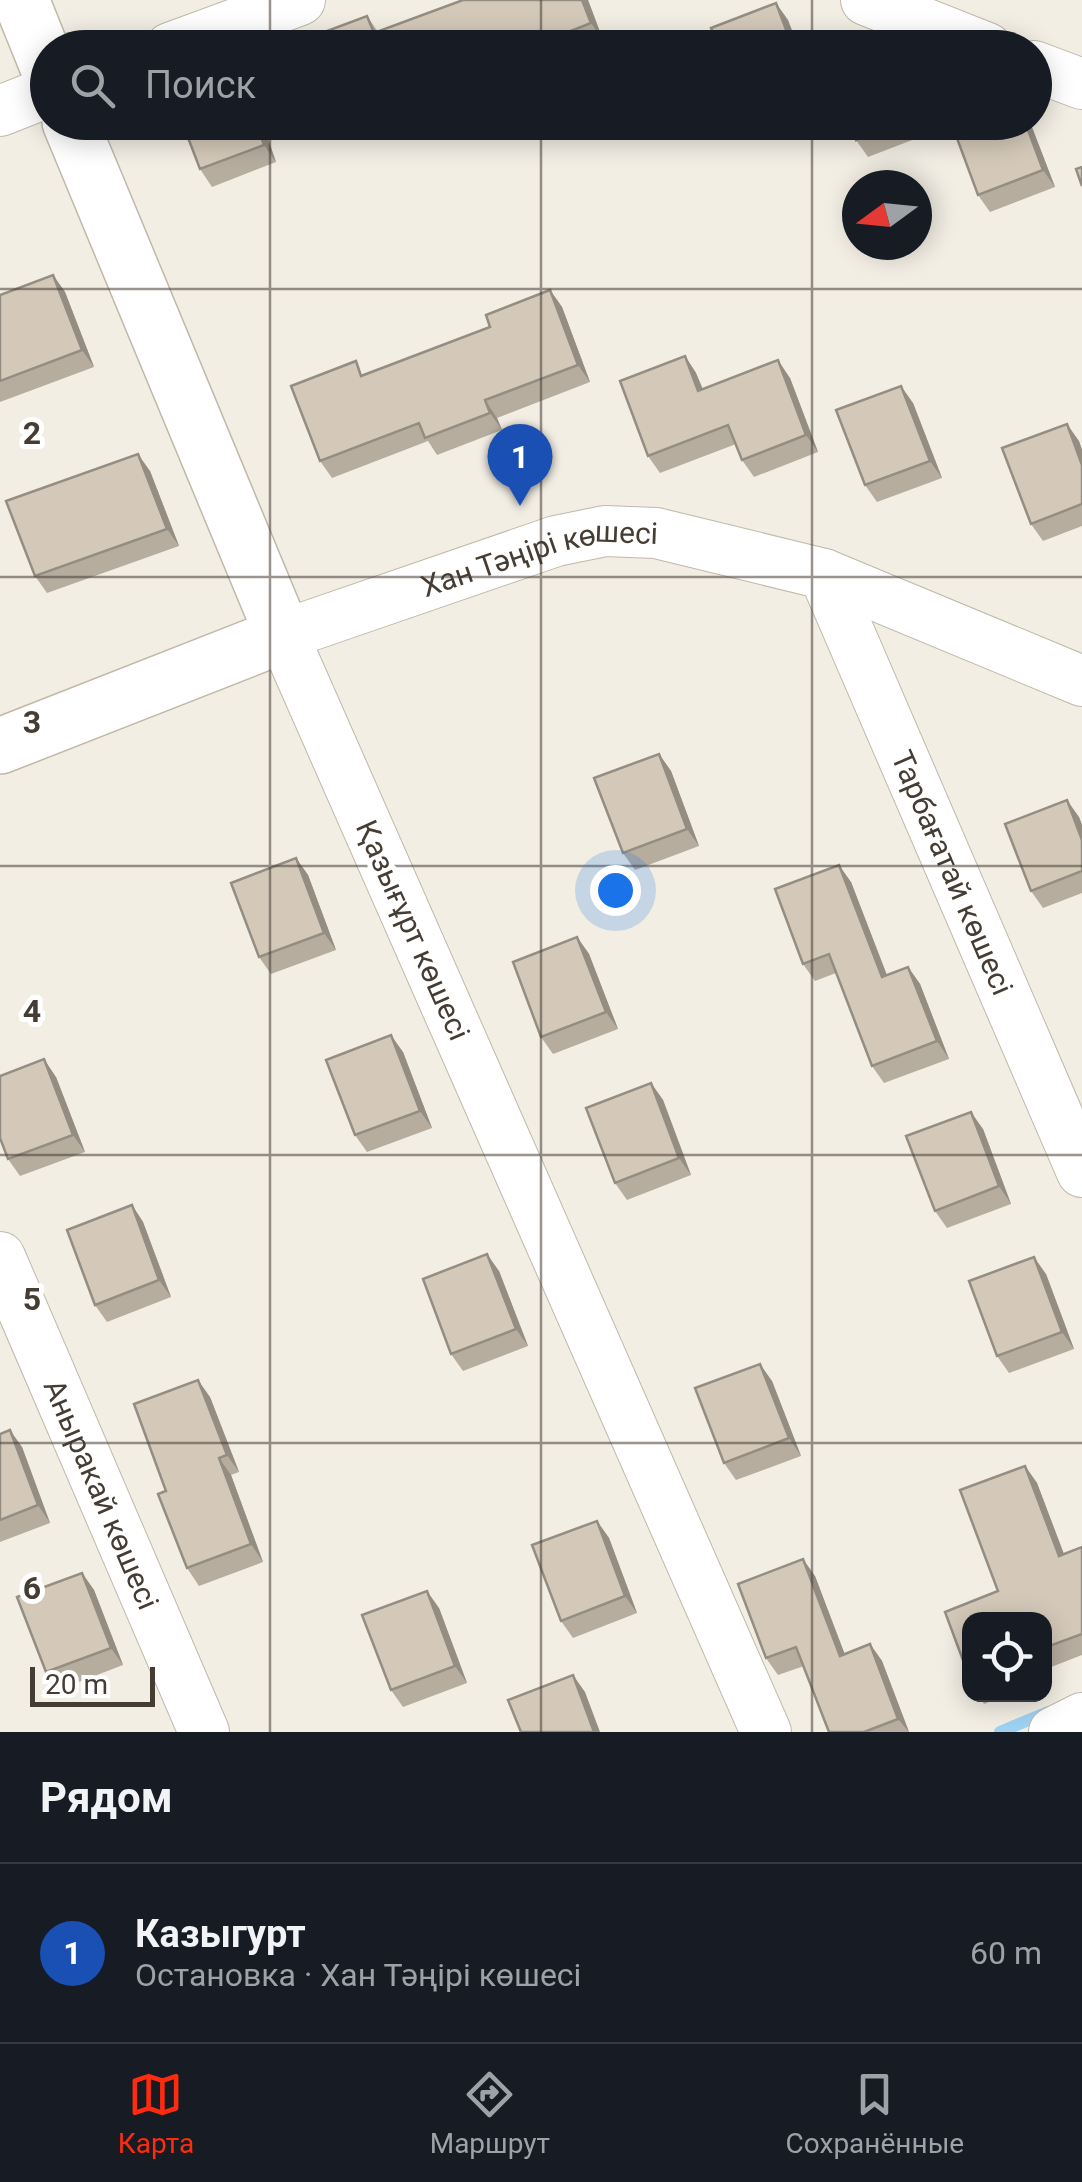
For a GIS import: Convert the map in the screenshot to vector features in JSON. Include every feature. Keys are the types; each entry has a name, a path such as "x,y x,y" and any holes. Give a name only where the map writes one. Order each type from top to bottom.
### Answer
{"street":[{"path":"21,0 33,30"},
{"path":"219,30 300,0"},
{"path":"866,0 942,30"},
{"path":"1052,73 1082,84"},
{"path":"0,112 30,100"},
{"name":"Қазығұрт көшесі","path":"77,140 283,635 766,1732"},
{"name":"Хан Тәңірі көшесі","path":"0,746 283,635 556,541 605,531 656,534 824,574 1082,681"},
{"name":"Тарбағатай көшесі","path":"824,574 1082,1172"},
{"name":"Аныракай көшесі","path":"0,1258 204,1732"},
{"path":"1054,1732 1082,1718"}],"building":[{"path":"463,0 582,0 591,23 573,30 382,30"},
{"path":"776,3 786,30 712,30"},
{"path":"367,16 373,30 330,30"},
{"path":"189,140 262,140 264,145 200,169"},
{"path":"958,140 1032,140 1043,170 978,195"},
{"path":"53,275 82,350 0,381 0,295"},
{"path":"550,290 578,365 485,400 490,413 425,438 419,423 320,461 291,386 356,361 361,376 490,327 486,315"},
{"path":"685,356 698,391 778,360 806,435 742,460 728,425 648,456 620,381"},
{"path":"901,386 930,461 865,485 836,410"},
{"path":"1067,424 1082,465 1082,504 1031,524 1002,448"},
{"path":"138,454 167,529 35,576 6,501"},
{"path":"659,754 687,829 623,853 594,778"},
{"path":"1067,800 1082,840 1082,871 1031,891 1005,824"},
{"path":"296,858 324,933 259,957 231,883"},
{"path":"839,865 882,977 908,967 937,1041 872,1066 829,954 803,964 775,889"},
{"path":"577,937 606,1012 541,1037 513,962"},
{"path":"391,1035 420,1111 355,1135 326,1060"},
{"path":"44,1059 73,1135 8,1159 0,1138 0,1076"},
{"path":"651,1083 679,1158 615,1183 586,1108"},
{"path":"971,1112 999,1186 935,1211 906,1136"},
{"path":"132,1205 159,1280 95,1305 67,1230"},
{"path":"487,1254 516,1329 451,1354 423,1279"},
{"path":"1034,1257 1062,1332 997,1356 969,1281"},
{"path":"760,1364 789,1438 724,1463 695,1388"},
{"path":"198,1380 227,1455 219,1458 251,1544 187,1568 158,1494 166,1491 134,1404"},
{"path":"10,1430 38,1505 0,1520 0,1434"},
{"path":"1025,1466 1059,1556 1082,1547 1082,1634 1052,1645 1052,1612 962,1612 962,1658 945,1612 998,1591 960,1490"},
{"path":"597,1521 625,1596 561,1621 532,1545"},
{"path":"803,1559 840,1656 870,1644 898,1719 864,1732 829,1732 796,1647 766,1658 738,1584"},
{"path":"82,1573 111,1648 46,1672 17,1597"},
{"path":"427,1591 455,1666 391,1690 362,1615"},
{"path":"573,1675 594,1732 521,1732 508,1700"}],"waterway":[{"path":"1000,1732 1048,1712"}],"place":[{"name":"Казыгурт","path":"520,506"}]}
